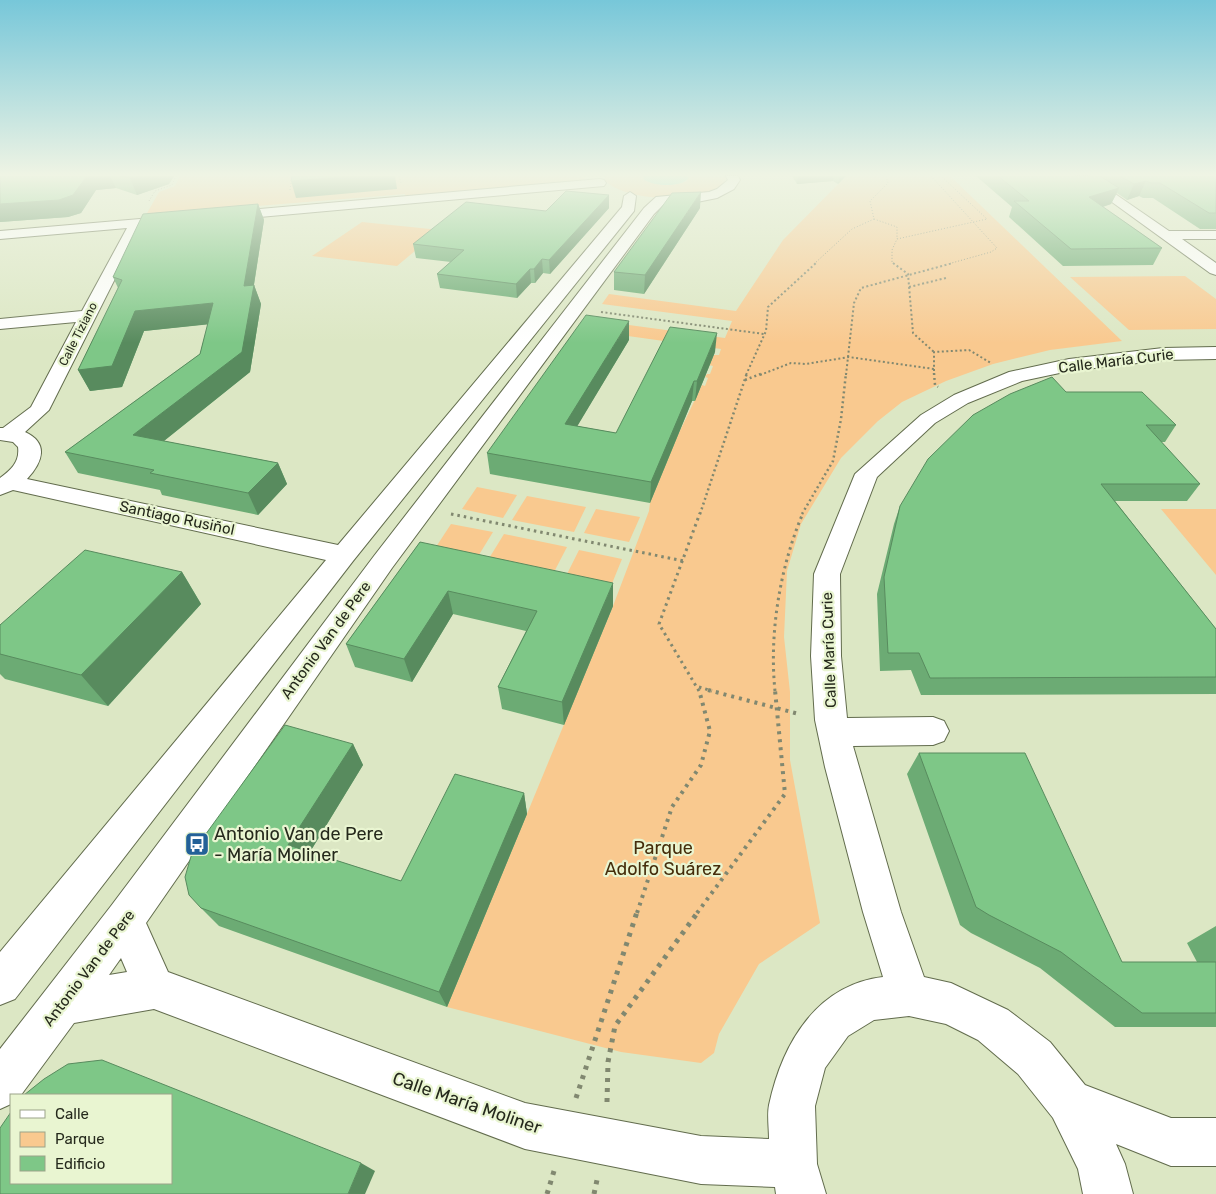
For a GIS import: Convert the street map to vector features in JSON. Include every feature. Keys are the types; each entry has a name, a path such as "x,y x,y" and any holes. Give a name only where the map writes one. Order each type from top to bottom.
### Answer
{"street":[{"path":"0,235 41,232"},
{"name":"Calle Tiziano","path":"4,435 39,410 132,232"},
{"path":"0,984 344,555 610,232"},
{"name":"Antonio Van de Pere","path":"0,1086 125,920 423,508 633,232"},
{"path":"1162,232 1216,270"},
{"path":"1167,235 1216,235"},
{"path":"0,324 87,316"},
{"name":"Calle María Curie","path":"909,995 880,903 832,726 826,656 827,574 867,474 928,419 961,399 1016,376 1069,365 1163,354 1216,353"},
{"path":"4,435 19,437 29,444 32,454 27,467 5,485"},
{"name":"Santiago Rusiñol","path":"5,485 344,555"},
{"path":"832,726 933,731"},
{"path":"62,1004 154,988 125,920"},
{"name":"Calle María Moliner","path":"154,988 525,1126 797,1179"},
{"path":"797,1179 792,1106 806,1057 833,1021 868,1000 909,995 951,1004 993,1025 1034,1058 1069,1102 1101,1164 1108,1194"},
{"path":"1069,1102 1171,1142 1216,1142"}],"path":[{"path":"547,1194 564,1134 672,807 701,765 710,731 698,687 659,624 684,561 744,380 764,334 768,307 849,232"},
{"path":"897,232 897,239 892,250 892,262 908,274 913,333 934,352 969,350 1016,376"},
{"path":"897,239 929,232"},
{"path":"594,1194 606,1142 608,1062 615,1026 785,794 772,672 778,588 797,527 806,506 833,461 842,419 854,302 861,288 991,252 997,248 984,232"},
{"path":"910,287 946,278"},
{"path":"575,308 764,334"},
{"path":"744,380 791,363 806,364 849,357 934,369 934,352"},
{"path":"423,508 684,561"},
{"path":"698,687 832,726"}],"green space":[{"path":"348,232 438,232 397,266 312,256"},
{"name":"Parque Adolfo Suárez","path":"791,232 1008,232 1122,341 1050,350 993,364 946,381 902,402 878,421 841,458 801,524 787,571 784,637 790,692 790,760 820,923 759,964 719,1034 714,1053 701,1063 621,1052 447,1007 613,606 649,511 650,503 677,437 702,385 705,386 708,378 705,377 707,374 710,374 713,366 709,365 714,355 719,355 721,349 585,330 592,320 725,338 732,321 602,304 609,294 736,311 783,240"},
{"path":"1185,276 1216,299 1216,329 1129,330 1070,277"},
{"path":"477,487 517,495 503,518 462,509"},
{"path":"527,496 586,507 574,532 512,520"},
{"path":"596,509 640,517 629,542 584,533"},
{"path":"1161,509 1216,509 1216,575"},
{"path":"451,524 493,532 477,558 434,550"},
{"path":"504,534 567,547 553,574 488,560"},
{"path":"579,550 622,559 611,586 566,576"}],"building":[{"path":"135,232 253,232 244,286 254,285 242,352 133,435 278,463 248,493 150,473 154,470 65,452 200,354 213,303 135,311 112,366 78,370 122,280 113,277"},
{"path":"428,232 575,232 549,260 542,259 534,269 530,269 516,284 437,274 464,250 413,244"},
{"path":"644,232 674,232 645,275 614,272"},
{"path":"1050,232 1139,232 1162,248 1071,249"},
{"path":"586,315 629,321 565,424 616,433 670,327 717,333 697,381 694,381 651,482 487,453"},
{"path":"1052,377 1066,392 1142,392 1176,425 1146,425 1200,484 1101,484 1216,629 1216,677 930,678 919,653 888,653 884,577 900,506 928,459 973,415 1010,394"},
{"path":"420,542 613,583 562,702 498,687 537,611 448,591 404,659 346,644"},
{"path":"85,550 182,572 81,675 0,654 0,625"},
{"path":"285,725 353,744 288,845 401,881 455,774 524,793 439,992 201,908 189,895 185,877 192,853"},
{"path":"919,753 1025,753 1122,962 1216,962 1216,1013 1142,1013 1061,952 976,907"},
{"path":"102,1060 361,1163 348,1194 0,1194 0,1128 10,1113 10,1184 172,1184 172,1094 25,1094 44,1079 68,1064"}],"place":[{"name":"Antonio Van de Pere - María Moliner","path":"197,844"}]}
